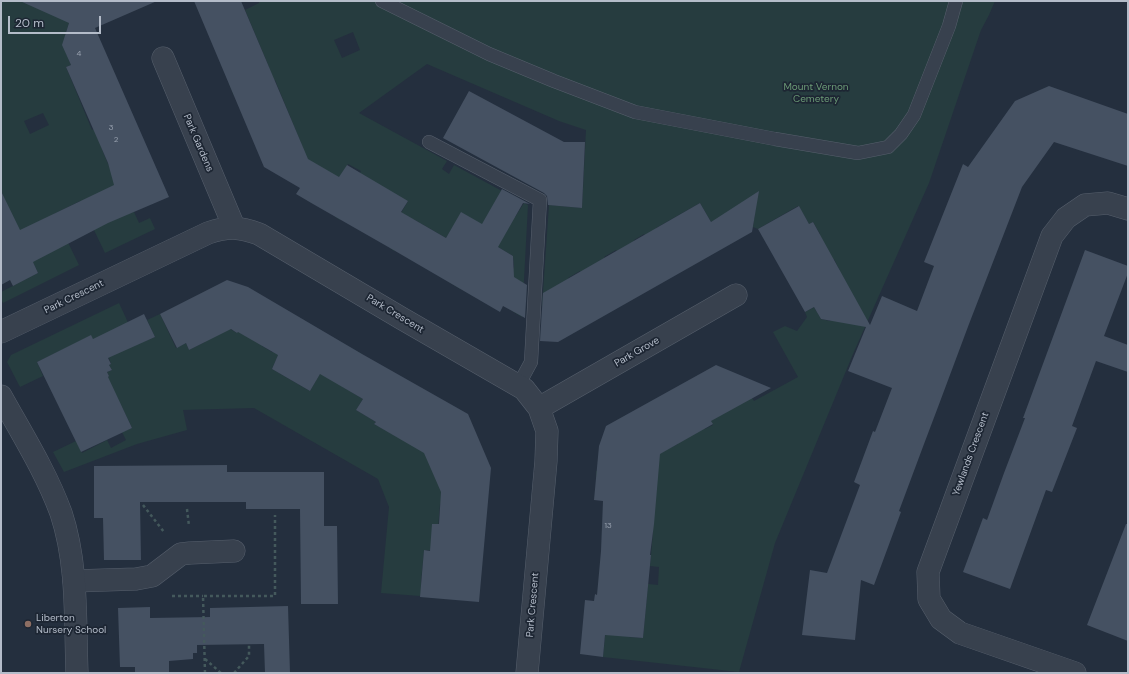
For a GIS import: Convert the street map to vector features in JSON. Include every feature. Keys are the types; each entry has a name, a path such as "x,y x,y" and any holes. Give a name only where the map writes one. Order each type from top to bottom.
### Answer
{"street":[{"name":"Park Gardens","path":"163,58 234,228"},
{"name":"Yewlands Crescent","path":"1075,673 960,633 941,619 929,598 928,572 1052,236 1066,218 1085,205 1108,203 1128,209"},
{"name":"Park Crescent","path":"1,332 208,233 221,229 247,229 259,234 524,389 539,408 547,431 546,461 527,673"},
{"name":"Park Grove","path":"539,408 736,295"},
{"path":"1,396 51,488 61,514 69,546 74,582 77,673"},
{"path":"74,582 136,579 152,576 181,554 234,551"}],"lane":[{"path":"382,1 399,5 489,54 635,112 858,153 888,147 901,134 914,115 949,26 956,1"},
{"path":"429,142 540,200 531,362 518,386"}],"path":[{"path":"143,505 181,554"},
{"path":"205,673 203,596 275,596 275,516"},
{"path":"234,673 249,656 250,644"},
{"path":"205,658 221,673"}],"green space":[{"path":"1,1 89,1 69,23 65,35 89,43 66,53 71,65 66,67 92,130 96,128 103,152 129,213 134,212 139,223 150,218 155,229 105,253 80,201 54,214 79,265 3,303 1,299 1,292 38,273 1,191","holes":["43,113 49,125 30,134 24,121"]},
{"name":"Mount Vernon Cemetery","path":"259,1 995,1 981,30 929,183 853,354 775,543 739,672 603,657 606,627 630,628 629,637 643,638 648,584 658,585 659,567 650,566 653,532 631,482 596,479 596,471 620,473 666,446 668,449 678,444 676,440 703,425 705,429 713,425 711,421 745,387 754,401 798,377 773,332 785,326 797,331 807,317 805,312 814,307 821,319 830,321 837,317 836,273 840,271 834,259 829,262 815,236 820,234 813,222 809,224 798,206 758,229 753,227 756,204 711,222 700,203 656,228 670,253 658,259 644,234 634,240 636,245 619,255 616,250 604,257 607,262 582,276 580,271 568,278 571,282 557,298 542,306 549,205 582,208 586,130 559,121 427,64 359,113 447,161 442,169 449,174 454,165 502,191 515,217 524,203 528,205 522,317 512,311 521,296 509,275 514,267 513,256 488,241 460,289 449,282 453,227 446,238 413,219 394,251 390,248 408,217 401,213 408,201 352,198 340,220 335,217 361,171 348,164 339,178 300,155 303,148 275,80 234,96 229,84 269,67 245,10 259,3","holes":["353,32 360,50 342,58 334,40"]},
{"path":"119,303 138,344 155,337 147,320 160,314 176,348 186,343 189,350 205,342 202,335 225,326 237,333 240,327 264,341 262,346 272,352 280,351 272,369 310,391 325,365 351,348 362,354 343,387 363,399 356,410 376,422 374,424 401,439 410,425 465,505 440,504 436,551 424,550 421,582 433,597 381,593 389,507 378,479 254,408 183,410 187,430 137,444 64,472 53,452 76,441 82,453 107,440 111,448 126,440 122,432 132,428 122,407 102,380 109,376 107,372 112,370 109,365 111,364 109,358 104,361 91,336 37,362 43,376 20,387 7,362 11,355"}],"building":[{"path":"20,1 157,1 95,28 169,197 108,223 33,262 38,273 13,286 10,280 1,285 1,191 20,230 114,185 108,163 66,67 71,65 62,45 69,23"},
{"path":"194,1 241,1 308,159 339,177 347,165 408,201 401,212 446,238 461,212 482,224 502,189 530,204 523,203 498,247 513,256 514,277 527,285 525,318 503,306 500,312 313,204 296,194 300,188 264,167"},
{"path":"1049,86 1128,114 1128,166 1054,142 1022,187 899,511 901,512 874,585 861,580 855,640 802,635 810,570 827,573 860,485 854,482 873,431 875,432 892,388 848,371 866,327 821,319 814,307 805,312 758,229 799,206 809,224 813,222 870,325 882,296 917,311 934,266 924,262 963,164 968,167 1015,101"},
{"path":"469,91 564,142 585,142 582,208 548,205 547,196 544,193 443,138"},
{"path":"759,191 752,232 558,342 540,341 543,293 700,203 711,222"},
{"path":"1085,250 1128,266 1128,273 1104,336 1128,345 1128,372 1096,361 1072,426 1077,428 1052,492 1046,490 1010,589 963,572 983,518 987,520"},
{"path":"227,280 248,287 468,414 491,468 479,602 420,597 424,550 430,551 432,524 439,524 441,492 424,453 374,424 376,422 356,410 363,399 320,374 310,391 272,369 278,355 231,329 189,350 186,343 177,348 160,314"},
{"path":"144,314 155,337 108,358 111,364 109,365 112,370 107,372 108,377 132,428 81,452 37,362 91,335 93,339"},
{"path":"716,365 771,388 711,421 713,424 660,454 643,638 605,635 603,657 580,654 585,600 594,601 595,594 597,595 603,501 594,500 599,446 606,426"},
{"path":"227,465 227,472 324,472 324,526 337,526 338,604 301,604 300,509 246,509 246,502 140,502 141,560 104,560 103,518 94,518 94,466"},
{"path":"1126,524 1128,524 1128,641 1087,625"},
{"path":"288,606 290,673 265,673 264,644 197,645 197,653 193,653 193,659 169,661 169,673 135,673 135,667 120,667 118,608 150,607 150,618 210,617 210,608"}],"place":[{"name":"Liberton Nursery School","path":"28,624"}]}
